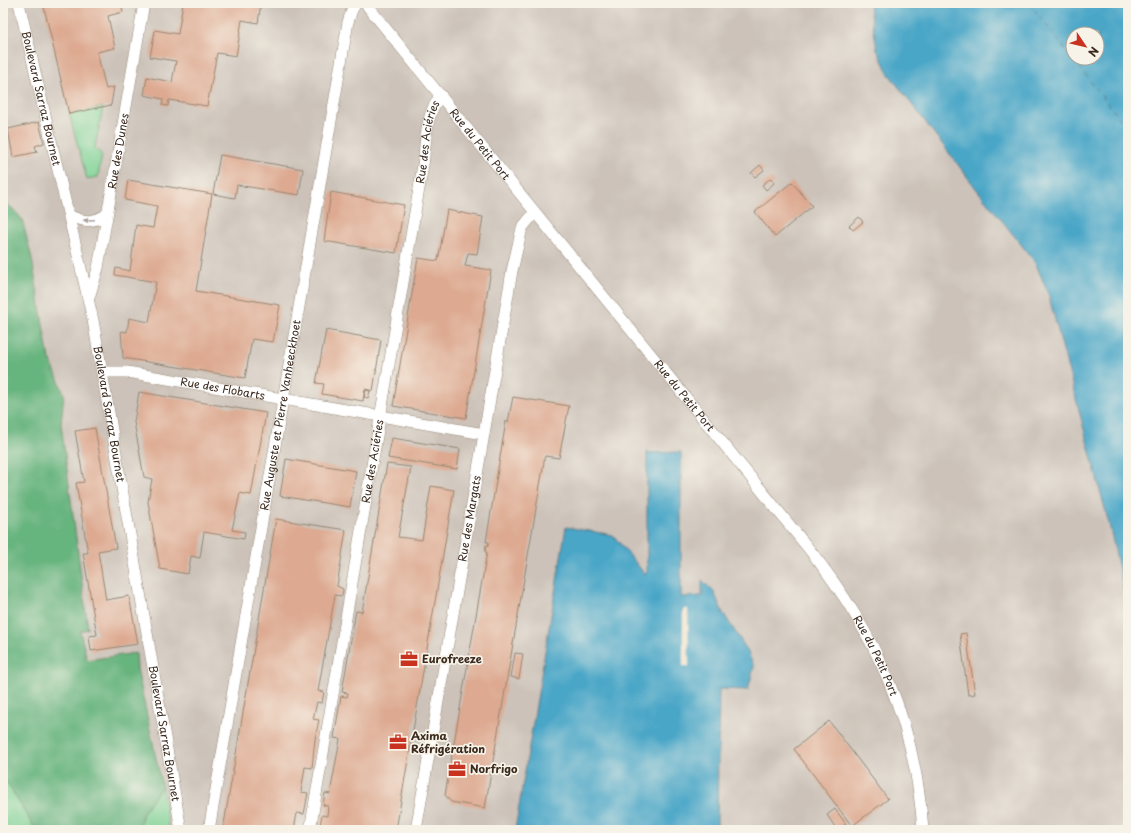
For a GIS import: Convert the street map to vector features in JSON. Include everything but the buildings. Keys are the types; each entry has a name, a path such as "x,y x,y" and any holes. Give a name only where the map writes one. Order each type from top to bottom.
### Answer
{"street":[{"name":"Boulevard Sarraz Bournet","path":"19,3 89,298 181,830"},
{"name":"Rue des Dunes","path":"89,298 96,276 144,3"},
{"name":"Rue Auguste et Pierre Vanheeckhoet","path":"209,830 348,22 356,3"},
{"name":"Rue du Petit Port","path":"365,3 813,554 847,600 874,647 891,686 903,720 914,763 923,830"},
{"name":"Rue des Aciéries","path":"310,830 430,116 434,105 441,95"},
{"name":"Rue des Margats","path":"416,830 518,242 524,224 535,212"},
{"path":"70,216 89,222 107,214"},
{"name":"Rue des Flobarts","path":"102,372 132,373 484,434"}],"shaded area":[{"path":"3,3 869,3 877,49 975,187 1035,262 1048,293 1109,524 1128,609 1128,830 717,830 719,689 747,650 723,613 714,592 702,581 703,596 681,597 681,452 647,453 647,572 645,574 613,535 566,527 515,830 169,830 162,786 137,669 136,653 87,660 79,631 88,629 61,424 64,394 48,354 32,259 22,219 3,199"}],"green space":[{"path":"103,107 95,147 102,155 98,177 87,179 69,114"},
{"path":"3,199 22,219 32,259 48,354 64,394 61,424 88,629 80,631 87,660 136,653 137,669 162,786 143,813 139,830 36,830 3,776"},
{"path":"3,776 34,827 36,830 3,830"},
{"path":"162,786 169,830 139,830 143,813"}],"water":[{"path":"869,3 1128,3 1128,609 1109,524 1048,293 1035,262 975,187 888,73 877,49"},
{"path":"681,452 681,597 702,596 702,580 714,592 723,613 747,650 754,667 748,690 719,689 717,830 515,830 566,527 613,535 645,574 647,572 647,453"}],"pier":[{"path":"683,609 688,609 689,666 683,666"}],"ferry route":[{"path":"1029,3 1128,129"}],"place":[{"name":"Eurofreeze","path":"409,659"},
{"name":"Axima Réfrigération","path":"398,742"},
{"name":"Norfrigo","path":"457,769"}]}
